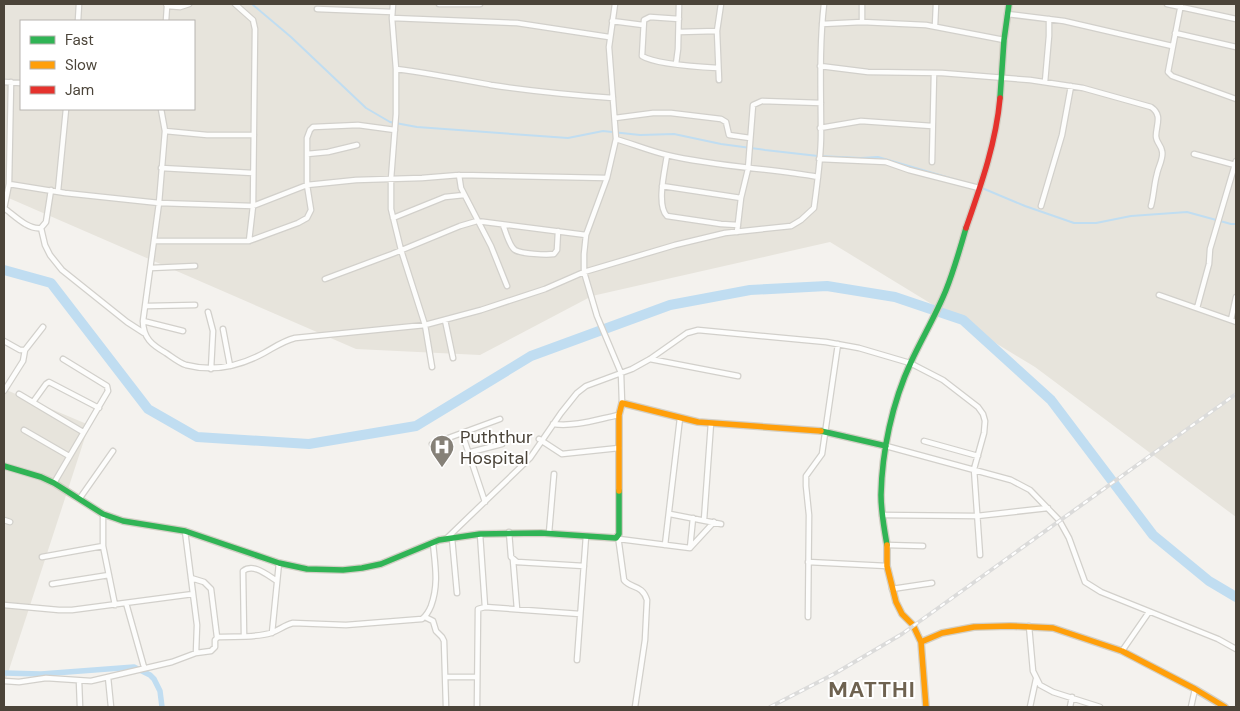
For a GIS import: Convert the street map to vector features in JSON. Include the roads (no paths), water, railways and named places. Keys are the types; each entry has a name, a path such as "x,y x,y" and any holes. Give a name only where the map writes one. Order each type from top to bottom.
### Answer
{"street":[{"path":"78,20 79,4"},
{"path":"166,20 166,5 180,7 189,4"},
{"path":"236,4 255,24 253,206 250,242"},
{"path":"393,4 396,128 391,179 391,209 401,250 425,325 432,367"},
{"path":"439,4 480,4"},
{"path":"615,4 609,37 616,138 607,178 586,235 584,272 605,336 621,373 622,403 620,406 618,537 624,580 628,584 638,587 647,600 645,640 635,707"},
{"path":"676,64 679,4"},
{"path":"718,80 717,31 721,4"},
{"path":"41,228 47,250 62,270 127,322 144,333 148,340 162,351 184,364 211,369 230,366 264,353 282,341 425,325 481,310 545,288 584,272 675,245 725,233 791,226 814,208 820,148 820,66 824,4"},
{"path":"862,4 862,22"},
{"path":"935,26 936,4"},
{"path":"926,707 921,642 913,625 902,614 892,589 888,566 881,495 886,446 892,412 910,363 946,290 991,154 998,118 1004,40 1009,4"},
{"path":"1167,4 1181,5 1236,19"},
{"path":"1181,5 1168,68 1169,74 1236,99"},
{"path":"317,8 392,12"},
{"path":"1007,14 1049,19 1172,46"},
{"path":"679,20 650,17 644,20 642,56 676,64 718,68"},
{"path":"392,18 518,24 609,37"},
{"path":"1045,82 1049,19"},
{"path":"612,21 643,25"},
{"path":"822,24 862,22 935,26 1004,40"},
{"path":"679,32 717,31"},
{"path":"1175,33 1236,47"},
{"path":"820,66 868,72 934,73 1045,82 1071,86 1122,99 1155,110 1159,124 1156,136 1162,150 1162,155 1151,206"},
{"path":"396,69 451,76 491,85 613,98"},
{"path":"932,162 934,73"},
{"path":"4,82 20,83"},
{"path":"11,82 9,184 4,208 27,225 33,228 41,228"},
{"path":"1041,206 1062,135 1071,86"},
{"path":"736,232 748,169 753,105 757,102 820,103"},
{"path":"58,191 66,110"},
{"path":"144,333 159,203 164,131 162,110"},
{"path":"615,120 653,113 671,113 721,119 726,122 729,135 750,140"},
{"path":"820,128 861,121 932,126"},
{"path":"155,240 250,242 306,218 310,210 307,186 308,133 313,128 358,125 396,128"},
{"path":"164,131 207,135 254,135"},
{"path":"616,138 667,155 748,169 785,171 818,176"},
{"path":"307,154 328,152 357,144"},
{"path":"1194,154 1236,163 1219,215 1210,249 1206,278 1197,308"},
{"path":"667,155 662,186 662,209 667,216 722,224 738,224"},
{"path":"819,160 886,162 979,190"},
{"path":"161,168 253,173"},
{"path":"9,184 159,203 253,206 307,186 391,179 459,174 607,178"},
{"path":"459,174 461,188 491,246 507,286"},
{"path":"662,186 741,198"},
{"path":"41,228 46,222 52,190"},
{"path":"393,218 445,197 464,195"},
{"path":"325,279 451,229 477,221 586,235"},
{"path":"503,225 513,247 521,252 554,254 558,231"},
{"path":"151,268 195,266"},
{"path":"1159,295 1234,321 1236,297"},
{"path":"147,306 195,305"},
{"path":"208,312 213,332 211,369"},
{"path":"444,320 454,358"},
{"path":"144,321 183,331"},
{"path":"4,391 23,360 25,350 43,327"},
{"path":"223,329 230,366"},
{"path":"449,539 530,458 540,440 577,392 586,386 632,369 650,359 686,333 698,330 838,344 859,348 910,363 942,380 978,407 985,421 984,433 974,469 980,555"},
{"path":"4,342 20,350 25,350"},
{"path":"808,617 809,515 806,476 822,454 827,431 838,344"},
{"path":"54,483 108,392 107,386 63,359"},
{"path":"650,359 738,376"},
{"path":"33,402 49,382 99,408"},
{"path":"20,394 83,432"},
{"path":"622,403 680,418 711,423 827,431 974,469 1021,484 1030,490 1058,520 1069,538 1085,582 1101,592 1236,648"},
{"path":"553,424 566,426 620,414"},
{"path":"665,545 680,418"},
{"path":"432,444 500,419"},
{"path":"704,520 711,423"},
{"path":"24,430 69,456"},
{"path":"462,433 485,502"},
{"path":"540,440 562,454 619,448"},
{"path":"924,441 978,456"},
{"path":"468,453 502,444"},
{"path":"80,498 113,451"},
{"path":"4,466 54,483 103,514 123,521 185,531 279,563 307,569 343,570 362,568 381,564 433,543 449,539 510,532 618,537 690,548"},
{"path":"549,533 554,474"},
{"path":"882,515 977,516 1048,508"},
{"path":"103,514 103,546 115,605"},
{"path":"670,514 721,524"},
{"path":"690,548 693,518"},
{"path":"4,520 10,522"},
{"path":"690,548 714,522"},
{"path":"185,531 196,625 196,653"},
{"path":"510,532 517,609"},
{"path":"480,534 485,607"},
{"path":"577,660 586,536"},
{"path":"449,539 457,593"},
{"path":"425,617 433,600 437,581 433,543"},
{"path":"42,557 103,546"},
{"path":"887,546 923,546"},
{"path":"513,560 584,566"},
{"path":"808,562 888,566"},
{"path":"272,632 279,563"},
{"path":"244,635 243,571 248,568 258,569 277,581"},
{"path":"52,584 109,575"},
{"path":"4,681 19,682 46,678 91,681 172,662 196,653 213,650 217,638 211,589 204,582 190,578"},
{"path":"892,589 932,583"},
{"path":"4,606 59,610 115,605 193,594"},
{"path":"126,603 140,669"},
{"path":"477,707 478,609 485,607 580,614"},
{"path":"1122,651 1149,612"},
{"path":"217,638 272,632 293,623 346,625 425,617 433,621 436,631 443,638 446,707"},
{"path":"921,642 942,633 974,627 1029,626 1053,628 1122,651 1195,689 1216,705 1225,707"},
{"path":"1029,626 1033,671 1036,679 1045,689 1100,707"},
{"path":"108,677 111,707"},
{"path":"446,678 477,677"},
{"path":"1030,707 1036,679"},
{"path":"79,681 80,707"},
{"path":"1191,707 1195,689"},
{"path":"1070,707 1072,697"}],"waterway":[{"path":"252,4 291,37 366,108 390,122 417,127 568,138 603,131 640,135 674,134 721,144 818,156 878,157 960,181"},
{"path":"982,188 1025,206 1074,223 1096,223 1131,216 1187,212 1236,224"},
{"path":"4,270 51,283 148,409 197,437 309,444 416,426 531,356 670,305 750,290 827,286 895,297 963,320 1051,400 1153,535 1209,581 1236,597"},
{"path":"4,673 41,674 134,667 154,679 160,691 162,707"}],"railway":[{"path":"770,707 834,674 902,634 1236,394"}],"place":[{"name":"Puththur Hospital","path":"442,468"}],"district":[{"name":"MATTHI","path":"872,689"}]}
